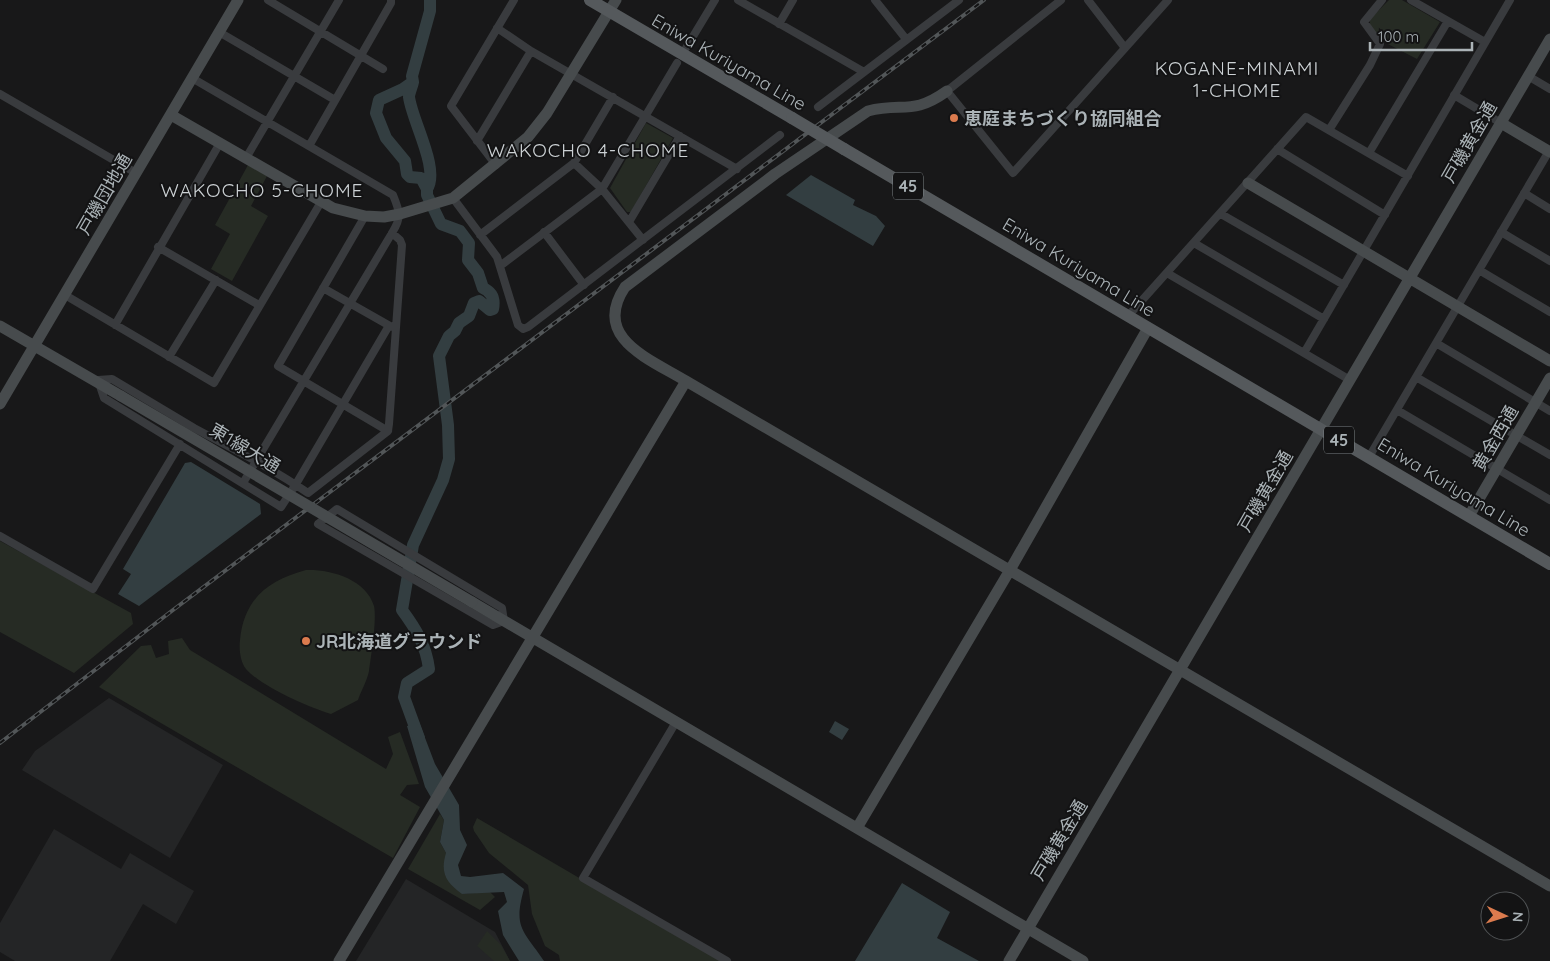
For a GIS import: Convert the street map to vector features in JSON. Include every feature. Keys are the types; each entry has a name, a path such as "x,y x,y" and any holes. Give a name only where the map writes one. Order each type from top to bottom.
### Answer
{"main road":[{"name":"Eniwa Kuriyama Line","path":"590,0 1550,564"}],"street":[{"name":"戸磯団地通","path":"0,404 238,0"},
{"path":"268,0 361,54 383,69"},
{"path":"246,158 339,0"},
{"path":"309,146 391,0"},
{"path":"496,165 451,106 514,0"},
{"path":"171,115 321,202 347,213 365,216 384,217 400,214 453,198 496,165 535,130 616,0"},
{"path":"686,48 715,0"},
{"path":"738,0 864,72"},
{"path":"779,24 793,0"},
{"path":"875,0 906,39"},
{"path":"818,107 959,0"},
{"path":"1061,0 948,91 923,106 901,109 880,108 868,111 774,174 624,287 615,306 615,326 620,336 628,346 686,381 1550,886"},
{"path":"1088,0 1125,48"},
{"path":"948,91 1013,173 1168,0"},
{"path":"1328,130 1370,65 1380,44 1364,22 1382,0"},
{"path":"1412,0 1485,42"},
{"path":"1304,353 1485,42 1506,1"},
{"path":"1369,153 1448,21"},
{"path":"497,28 531,51 737,169"},
{"path":"219,32 335,100"},
{"name":"戸磯黄金通","path":"1009,961 1550,39"},
{"path":"477,141 531,51"},
{"path":"500,266 602,189 677,63"},
{"path":"1528,76 1550,89"},
{"path":"192,78 393,195 400,214 400,221 258,462 243,483"},
{"path":"0,94 136,173"},
{"path":"1369,457 1550,152 1454,95"},
{"path":"480,235 574,163 613,97"},
{"path":"1128,316 1306,118 1408,176"},
{"path":"453,198 497,257 518,325 523,329 584,285 780,135"},
{"path":"629,222 680,136"},
{"path":"115,325 158,247 220,143"},
{"path":"1278,150 1385,215"},
{"path":"574,163 602,189 643,240"},
{"path":"1248,183 1550,361"},
{"path":"1524,193 1550,209"},
{"path":"65,295 214,383 321,202"},
{"path":"1221,214 1344,285"},
{"path":"365,216 278,366 388,431"},
{"path":"544,232 584,285"},
{"path":"1501,232 1550,261"},
{"path":"392,233 400,240 402,245 393,327 388,431 308,493 296,484 112,379 98,380 104,398 281,507 296,484 342,405 393,327"},
{"path":"1194,243 1324,319"},
{"path":"158,247 259,305"},
{"path":"1479,270 1550,312"},
{"path":"1167,273 1350,380"},
{"path":"169,357 216,280"},
{"path":"323,288 393,327"},
{"name":"東1線大通","path":"0,326 98,380 121,396 1083,961"},
{"path":"857,828 1010,570 1148,328"},
{"path":"1436,343 1550,411"},
{"path":"1416,377 1550,455"},
{"name":"黄金西通","path":"1469,516 1550,378"},
{"path":"338,961 686,381"},
{"path":"1397,410 1550,500"},
{"path":"0,536 93,589 180,444"},
{"path":"337,509 502,608 504,621 494,625 318,524 337,509"},
{"path":"676,722 583,878 727,961"}],"shaded area":[{"path":"1389,0 1402,0 1440,22 1417,59 1382,41 1370,26 1370,19"},
{"path":"646,123 673,138 631,212 627,212 610,188"},
{"path":"248,165 267,176 251,206 268,216 232,281 211,269 230,234 215,225"},
{"path":"811,175 855,200 853,205 876,216 885,226 873,246 786,195"},
{"path":"191,462 260,504 261,514 139,606 118,594 131,574 123,569 185,463"},
{"path":"0,541 131,613 133,624 74,673 0,632"},
{"name":"JR北海道グラウンド","path":"306,570 326,571 355,582 370,597 374,606 375,620 369,671 358,700 331,714 310,707 263,683 246,669 240,655 242,625 253,602 270,585"},
{"path":"182,638 190,650 386,769 393,754 388,737 400,732 419,784 407,785 400,795 420,807 393,858 99,687 141,646 151,645 156,658 169,654 168,641"},
{"path":"109,698 223,765 170,858 22,770 35,751"},
{"path":"835,721 849,729 842,740 829,732"},
{"path":"419,722 435,764 459,805 460,830 467,845 458,865 461,876 470,877 503,873 524,889 520,921 526,935 544,961 519,961 503,935 498,911 507,902 504,892 462,894 448,881 444,872 446,853 440,842 444,820 425,787 407,726"},
{"path":"440,814 444,820 440,842 462,894 490,892 495,897 480,910 408,869"},
{"path":"477,818 721,961 560,961 559,955 545,946 532,914 528,885 489,853 474,831 473,827"},
{"path":"54,829 121,869 130,853 194,891 176,924 143,904 110,961 15,961 0,952 0,923"},
{"path":"406,879 495,932 510,961 356,961"},
{"path":"902,883 950,912 937,938 979,961 855,961"},
{"path":"487,931 501,945 510,961 494,961 477,946"}],"waterway":[{"path":"419,738 404,697 407,683 429,669 420,638 402,610 413,545 443,480 449,459 448,425 439,356 449,336 455,331 459,323 469,316 474,303 479,301 490,310 493,309 494,305 492,296 483,288 478,273 468,260 469,243 460,231 441,224 421,178 410,177 407,174 405,161 386,138 376,113 379,100 403,89 413,82 412,76 430,11 430,0"},
{"path":"413,82 409,97 428,157 430,180 427,189"}],"railway":[{"path":"0,743 173,610 984,0"}],"place":[{"name":"恵庭まちづくり協同組合","path":"954,118"},
{"name":"JR北海道グラウンド","path":"306,641"}],"district":[{"name":"KOGANE-MINAMI 1-CHOME","path":"1237,79"},
{"name":"WAKOCHO 4-CHOME","path":"588,150"},
{"name":"WAKOCHO 5-CHOME","path":"262,190"}]}
